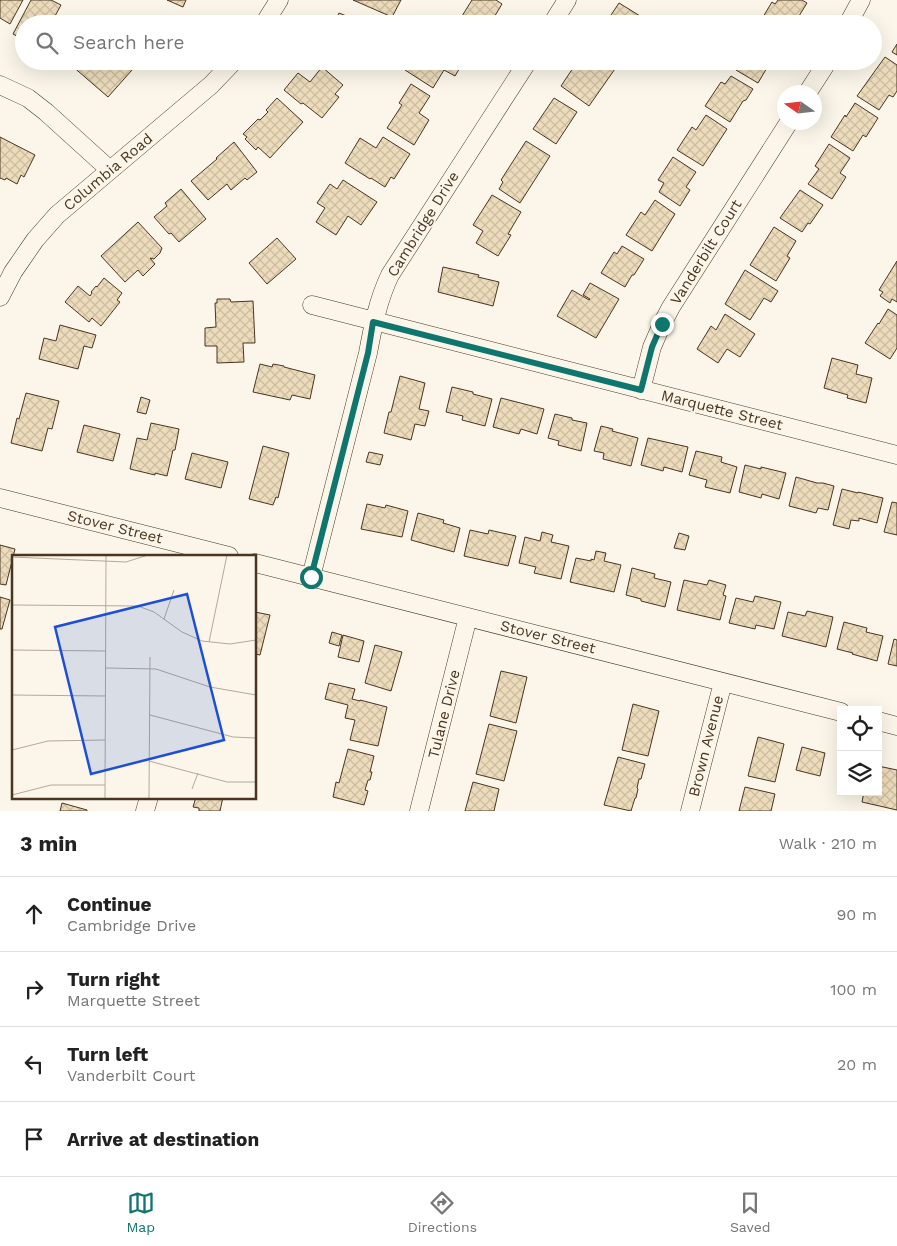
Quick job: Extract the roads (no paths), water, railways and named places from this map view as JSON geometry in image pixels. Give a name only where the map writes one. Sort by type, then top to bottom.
[{"type":"street","points":[[270,15],[279,0]]},
{"type":"street","points":[[558,15],[567,0]]},
{"type":"street","points":[[853,15],[861,0]]},
{"type":"street","name":"Columbia Road","points":[[0,297],[13,272],[35,240],[57,215],[211,85],[225,70]]},
{"type":"street","name":"Cambridge Drive","points":[[311,577],[368,353],[373,322],[385,286],[390,275],[522,70]]},
{"type":"street","points":[[813,85],[822,70]]},
{"type":"street","points":[[0,85],[28,98],[110,170]]},
{"type":"street","name":"Vanderbilt Court","points":[[641,390],[652,347],[671,307],[784,130]]},
{"type":"street","name":"Marquette Street","points":[[312,305],[897,455]]},
{"type":"street","name":"Stover Street","points":[[0,498],[211,554]]},
{"type":"street","name":"Stover Street","points":[[256,562],[837,711]]},
{"type":"street","name":"Tulane Drive","points":[[419,811],[468,617]]},
{"type":"street","name":"Brown Avenue","points":[[690,811],[723,682]]},
{"type":"street","points":[[882,722],[897,726]]},
{"type":"street","points":[[145,811],[148,798]]}]
